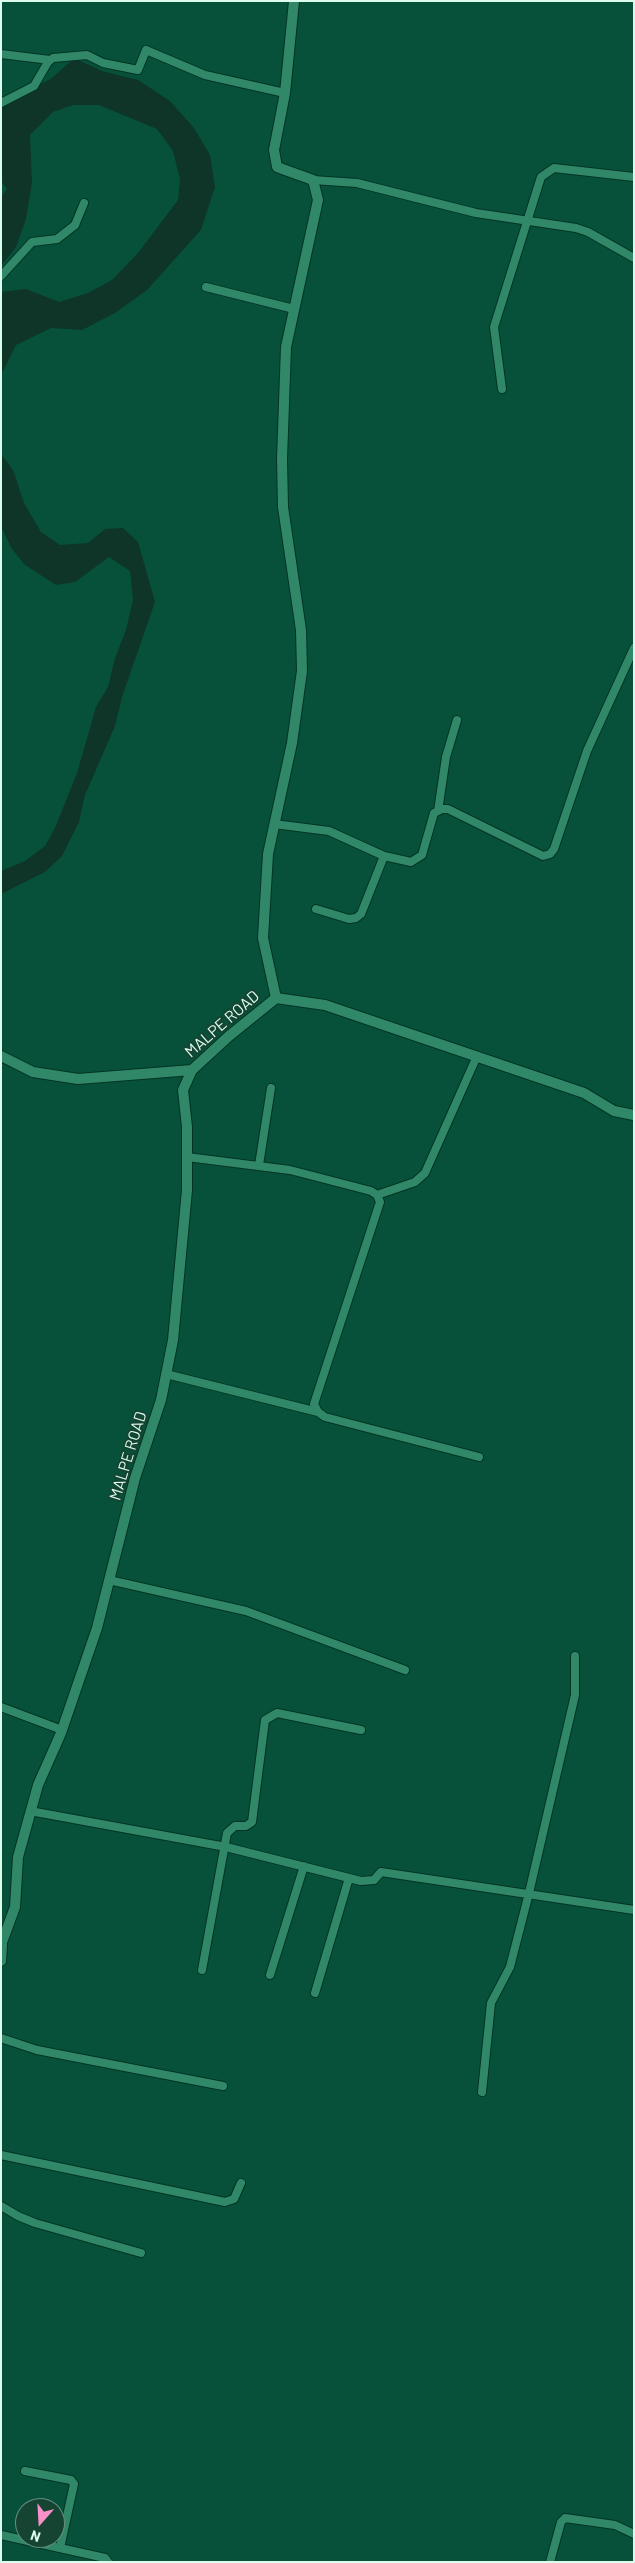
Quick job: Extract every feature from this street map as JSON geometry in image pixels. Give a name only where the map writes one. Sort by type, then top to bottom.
[{"type":"street","points":[[294,1],[285,93],[274,150],[277,167],[313,180],[358,183],[476,214],[588,232],[634,258]]},
{"type":"street","points":[[1,54],[50,60],[87,54],[103,63],[138,70],[144,51],[148,50],[205,75],[285,93]]},
{"type":"street","points":[[1,103],[34,86],[50,60]]},
{"type":"street","points":[[502,389],[494,327],[525,221],[541,177],[554,168],[634,177]]},
{"type":"street","points":[[313,180],[318,200],[286,347],[282,460],[283,507],[301,630],[302,670],[292,743],[268,854],[263,938],[276,998],[325,1005],[584,1093],[614,1111],[634,1115]]},
{"type":"street","points":[[1,276],[32,242],[57,240],[75,226],[84,203]]},
{"type":"street","points":[[206,287],[294,309]]},
{"type":"street","points":[[274,824],[329,831],[384,856],[404,862],[411,862],[422,854],[434,813],[448,809],[543,856],[550,854],[554,849],[587,751],[634,648]]},
{"type":"street","points":[[438,811],[446,757],[457,720]]},
{"type":"street","points":[[316,909],[348,919],[356,918],[361,914],[384,856]]},
{"type":"street","name":"MALPE ROAD","points":[[1,1961],[2,1945],[15,1907],[18,1857],[30,1811],[38,1785],[62,1730],[97,1628],[135,1478],[161,1400],[173,1340],[187,1190],[183,1090],[192,1070],[229,1036],[276,998]]},
{"type":"street","points":[[1,1056],[33,1072],[78,1078],[192,1070]]},
{"type":"street","points":[[377,1195],[415,1182],[426,1173],[477,1056]]},
{"type":"street","points":[[259,1165],[272,1088]]},
{"type":"street","points":[[187,1157],[259,1165],[371,1190],[377,1195],[380,1202],[314,1404],[318,1412]]},
{"type":"street","points":[[166,1374],[318,1412],[325,1417],[479,1457]]},
{"type":"street","points":[[109,1580],[246,1611],[405,1670]]},
{"type":"street","points":[[482,2092],[491,2003],[508,1972],[529,1893],[575,1695],[575,1656]]},
{"type":"street","points":[[1,1707],[62,1730]]},
{"type":"street","points":[[202,1970],[226,1847],[227,1832],[230,1829],[252,1822],[265,1720],[277,1713],[361,1730]]},
{"type":"street","points":[[30,1811],[226,1847],[361,1881],[374,1880],[382,1872],[634,1910]]},
{"type":"street","points":[[270,1975],[304,1866]]},
{"type":"street","points":[[315,1993],[349,1878]]},
{"type":"street","points":[[1,2038],[38,2050],[223,2086]]},
{"type":"street","points":[[1,2155],[226,2202],[234,2199],[241,2183]]},
{"type":"street","points":[[1,2206],[18,2216],[35,2222],[141,2253]]},
{"type":"street","points":[[25,2471],[71,2480],[74,2484],[65,2525]]},
{"type":"street","points":[[550,2562],[561,2522],[565,2518],[615,2525],[634,2534]]},
{"type":"street","points":[[1,2535],[15,2538]]},
{"type":"street","points":[[60,2548],[105,2558],[108,2562]]},
{"type":"shaded area","points":[[74,58],[102,71],[138,80],[170,101],[194,128],[210,155],[215,187],[201,230],[147,290],[115,313],[82,330],[51,328],[16,345],[1,375],[1,292],[26,289],[59,302],[88,293],[112,280],[138,253],[178,200],[180,179],[173,151],[157,129],[99,105],[73,105],[53,112],[30,135],[32,183],[26,219],[16,247],[1,266],[1,197],[7,189],[1,181],[1,105],[52,78]]},
{"type":"shaded area","points":[[1,454],[13,470],[24,503],[41,532],[60,545],[88,543],[105,529],[123,528],[138,542],[155,602],[122,697],[115,726],[85,795],[79,822],[62,856],[45,872],[1,894],[1,871],[25,861],[45,846],[55,828],[77,773],[96,707],[108,687],[115,658],[126,630],[133,600],[130,571],[109,557],[75,582],[56,585],[25,565],[12,549],[1,527]]}]
